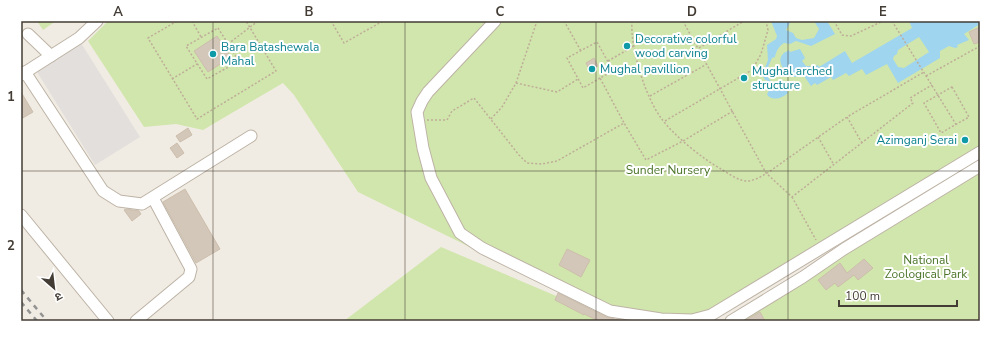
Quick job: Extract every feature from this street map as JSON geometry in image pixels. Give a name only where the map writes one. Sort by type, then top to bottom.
[{"type":"street","points":[[97,21],[79,38],[23,73],[103,191],[119,201],[142,204],[251,136]]},
{"type":"street","points":[[495,21],[428,92],[417,112],[423,148],[431,178],[460,233],[482,248],[610,311],[661,319],[692,320],[711,315],[980,152]]},
{"type":"street","points":[[28,34],[51,56]]},
{"type":"street","points":[[731,321],[980,166]]},
{"type":"street","points":[[136,321],[189,276],[191,269],[152,198]]},
{"type":"street","points":[[21,215],[108,321]]},
{"type":"path","points":[[176,21],[148,38],[197,119],[276,72],[246,21]]},
{"type":"path","points":[[192,21],[201,37]]},
{"type":"path","points":[[228,44],[249,26],[258,21]]},
{"type":"path","points":[[332,21],[344,43],[383,21]]},
{"type":"path","points":[[491,119],[502,107],[516,83],[537,21]]},
{"type":"path","points":[[564,21],[581,51]]},
{"type":"path","points":[[632,21],[631,30],[635,53],[649,97],[664,121],[683,141],[715,166],[744,181],[750,181],[766,173],[847,117],[924,72]]},
{"type":"path","points":[[683,21],[733,110],[766,173],[792,196],[820,249]]},
{"type":"path","points":[[699,48],[744,21]]},
{"type":"path","points":[[664,121],[752,70],[762,54],[768,30],[766,21]]},
{"type":"path","points":[[834,21],[842,34],[851,36],[883,21]]},
{"type":"path","points":[[892,21],[957,125]]},
{"type":"path","points":[[218,28],[228,44],[238,61],[207,79],[186,46],[218,28]]},
{"type":"path","points":[[597,42],[608,61],[613,71],[583,88],[567,58],[597,42]]},
{"type":"path","points":[[608,61],[634,46]]},
{"type":"path","points":[[926,76],[980,46]]},
{"type":"path","points":[[172,79],[197,64]]},
{"type":"path","points":[[649,97],[707,64]]},
{"type":"path","points":[[600,78],[646,160],[683,141],[733,110]]},
{"type":"path","points":[[516,83],[557,92],[578,79]]},
{"type":"path","points":[[792,196],[862,144],[913,103],[910,98],[932,85]]},
{"type":"path","points":[[952,87],[969,117],[957,125],[941,133],[924,103],[952,87]]},
{"type":"path","points":[[419,120],[447,120],[452,111],[474,98],[527,163],[542,164],[557,161],[624,122]]},
{"type":"path","points":[[847,117],[862,144]]},
{"type":"path","points":[[818,137],[834,165]]},
{"type":"green space","points":[[37,21],[56,21],[43,30]]},
{"type":"green space","name":"Sunder Nursery","points":[[108,21],[980,21],[980,159],[705,321],[643,321],[478,251],[358,192],[294,95],[283,83],[203,130],[176,124],[144,127],[88,41]]},
{"type":"green space","name":"National Zoological Park","points":[[980,173],[980,321],[737,321]]},
{"type":"green space","points":[[441,247],[615,321],[344,321]]},
{"type":"shaded area","points":[[81,43],[140,137],[95,165],[37,72]]},
{"type":"water","points":[[771,21],[791,21],[786,30],[793,33],[796,38],[802,40],[814,38],[819,29],[814,21],[827,21],[835,34],[811,46],[796,41],[790,44],[784,43],[781,46],[775,57],[772,58],[768,67],[769,69],[766,71],[770,81],[776,85],[786,85],[788,93],[776,99],[768,96],[767,94],[771,87],[762,75],[768,60],[767,45],[776,39],[777,36]]},
{"type":"water","points":[[909,21],[980,21],[980,24],[964,34],[969,40],[957,45],[958,47],[955,48],[949,46],[940,51],[940,58],[898,83],[887,64],[866,75],[862,69],[849,76],[846,73],[833,80],[831,77],[817,85],[815,83],[811,86],[804,76],[802,77],[800,75],[795,77],[789,74],[783,68],[780,61],[784,53],[789,50],[790,52],[800,49],[805,58],[802,61],[806,66],[810,66],[812,68],[818,65],[819,67],[845,51],[852,63],[912,28]],"holes":[[[919,37],[929,52],[904,68],[898,67],[893,59],[898,50]]]},
{"type":"building","points":[[980,27],[980,42],[974,44],[969,32]]},
{"type":"building","name":"Bara Batashewala Mahal","points":[[217,36],[231,57],[208,72],[194,51]]},
{"type":"building","points":[[594,58],[598,66],[590,71],[586,63]]},
{"type":"building","points":[[21,92],[33,112],[21,119]]},
{"type":"building","points":[[188,128],[192,135],[180,142],[176,136]]},
{"type":"building","points":[[177,143],[184,153],[177,158],[170,148]]},
{"type":"building","points":[[185,189],[220,249],[196,263],[163,202]]},
{"type":"building","points":[[124,210],[139,211],[141,214],[132,221]]},
{"type":"building","points":[[567,249],[590,260],[581,277],[559,265]]},
{"type":"building","points":[[864,259],[873,268],[858,280],[854,275],[838,287],[835,283],[826,290],[818,280],[840,263],[847,273]]},
{"type":"building","points":[[558,293],[607,317],[622,321],[599,321],[584,315],[555,300]]},
{"type":"building","points":[[760,312],[765,321],[744,321]]},
{"type":"railway","points":[[21,290],[47,321]]},
{"type":"railway","points":[[21,302],[37,321]]},
{"type":"place","name":"Decorative colorful wood carving","points":[[627,46]]},
{"type":"place","name":"Bara Batashewala Mahal","points":[[213,54]]},
{"type":"place","name":"Mughal pavillion","points":[[592,69]]},
{"type":"place","name":"Mughal arched structure","points":[[744,78]]},
{"type":"place","name":"Azimganj Serai","points":[[965,140]]}]
